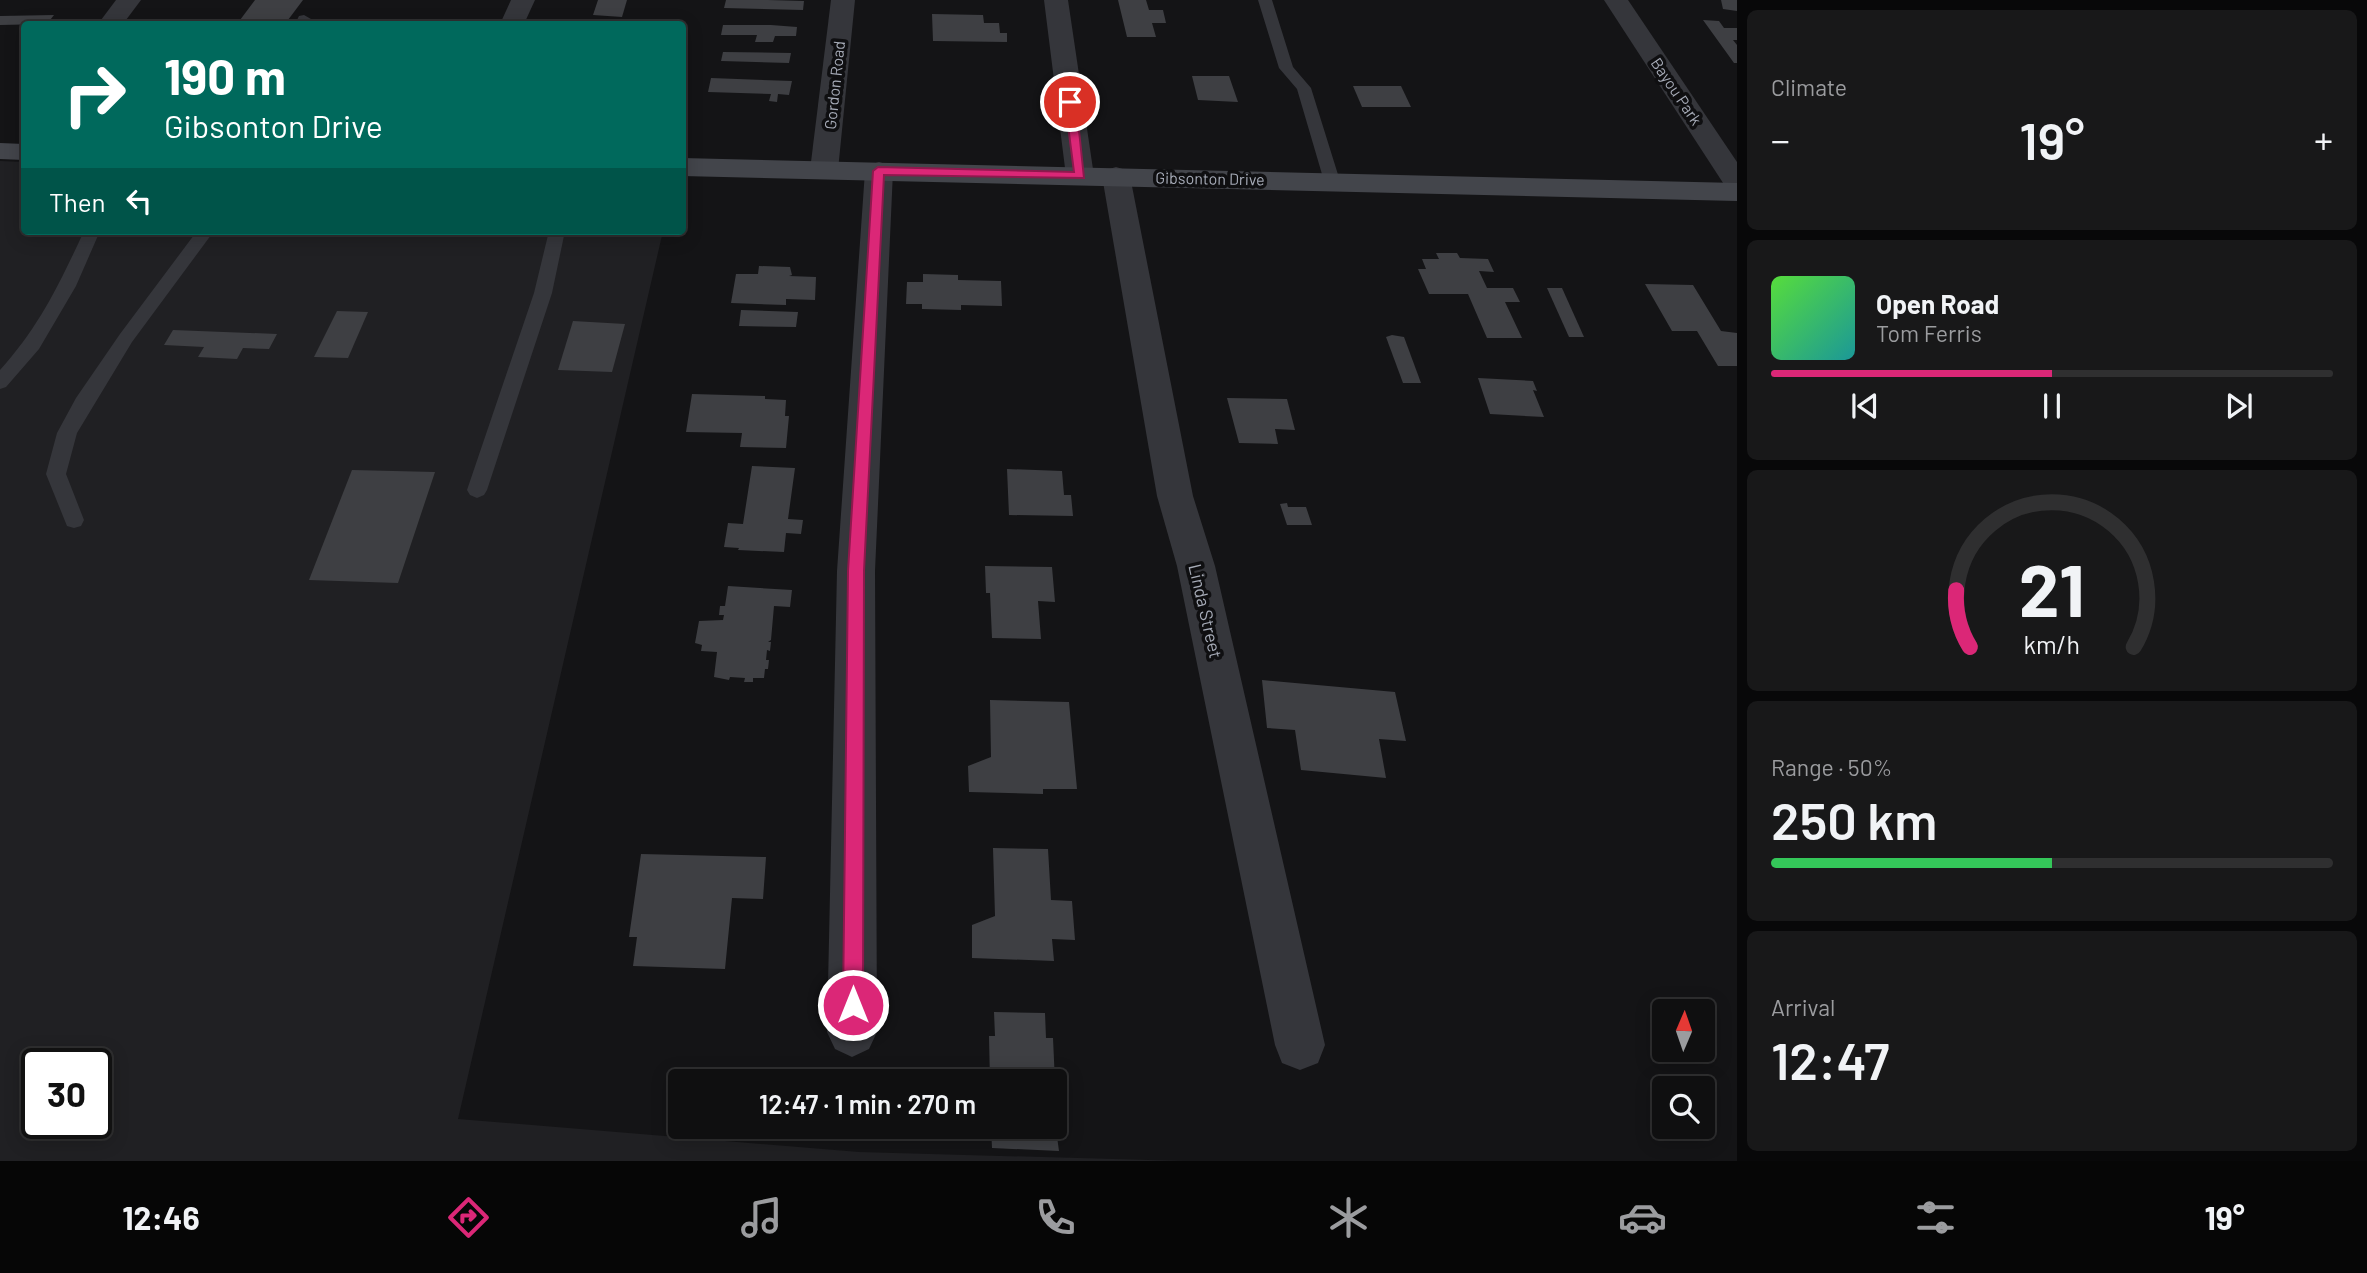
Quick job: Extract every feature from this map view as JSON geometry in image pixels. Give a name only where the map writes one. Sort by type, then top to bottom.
[{"type":"main road","name":"Gibsonton Drive","points":[[686,167],[1737,192]]},
{"type":"street","points":[[112,21],[129,0]]},
{"type":"street","points":[[513,21],[523,0]]},
{"type":"street","name":"Gordon Road","points":[[824,170],[843,0]]},
{"type":"street","name":"Linda Street","points":[[1056,0],[1175,496],[1196,566],[1300,1045]]},
{"type":"street","name":"Bayou Park","points":[[1616,0],[1737,183]]},
{"type":"street","points":[[852,1032],[856,571],[878,171]]},
{"type":"lane","points":[[1265,0],[1286,68],[1304,88],[1332,181]]},
{"type":"lane","points":[[0,382],[33,345],[67,286],[90,235]]},
{"type":"lane","points":[[74,520],[56,474],[67,433],[83,403],[126,338],[203,235]]},
{"type":"lane","points":[[477,490],[543,293],[556,235]]},
{"type":"shaded area","points":[[0,161],[21,162],[21,235],[662,235],[458,1119],[668,1136],[668,1139],[701,1139],[859,1152],[1185,1161],[0,1161]]},
{"type":"building","points":[[255,0],[303,0],[287,21],[239,21]]},
{"type":"building","points":[[598,0],[627,0],[622,17],[593,15]]},
{"type":"building","points":[[726,0],[804,1],[803,10],[724,8]]},
{"type":"building","points":[[1118,0],[1146,0],[1149,10],[1163,10],[1166,23],[1152,23],[1156,37],[1127,37]]},
{"type":"building","points":[[1721,0],[1737,0],[1737,11],[1723,9]]},
{"type":"building","points":[[932,14],[983,15],[984,23],[999,23],[1000,33],[1007,33],[1007,42],[933,41]]},
{"type":"building","points":[[54,15],[49,21],[21,21],[21,25],[0,25],[0,16]]},
{"type":"building","points":[[1703,20],[1719,21],[1724,28],[1737,28],[1737,40],[1733,40],[1737,45],[1737,63],[1734,63]]},
{"type":"building","points":[[723,25],[797,27],[796,36],[775,36],[773,42],[755,42],[757,35],[721,35]]},
{"type":"building","points":[[723,52],[791,53],[789,63],[721,61]]},
{"type":"building","points":[[1192,76],[1229,76],[1238,102],[1198,100]]},
{"type":"building","points":[[711,78],[792,81],[789,95],[778,94],[777,102],[769,101],[771,94],[708,92]]},
{"type":"building","points":[[1353,86],[1401,86],[1411,107],[1362,107]]},
{"type":"building","points":[[1436,253],[1457,253],[1460,258],[1488,259],[1494,272],[1479,271],[1487,288],[1513,288],[1520,302],[1505,302],[1522,338],[1487,338],[1468,294],[1429,294],[1418,269],[1426,269],[1422,259],[1439,259]]},
{"type":"building","points":[[759,266],[790,267],[792,275],[789,276],[816,277],[815,300],[786,299],[786,305],[731,303],[736,274],[758,274]]},
{"type":"building","points":[[923,274],[958,275],[958,280],[1001,281],[1002,306],[961,305],[961,310],[922,309],[922,304],[906,304],[907,282],[923,282]]},
{"type":"building","points":[[1645,284],[1693,285],[1721,331],[1737,333],[1737,366],[1718,366],[1697,331],[1672,331]]},
{"type":"building","points":[[1547,288],[1562,288],[1584,337],[1569,337]]},
{"type":"building","points":[[741,310],[798,312],[796,327],[739,326]]},
{"type":"building","points":[[337,311],[368,312],[348,358],[314,357]]},
{"type":"building","points":[[573,321],[625,324],[612,372],[558,370]]},
{"type":"building","points":[[173,330],[277,334],[269,349],[243,348],[237,359],[198,357],[204,347],[164,345]]},
{"type":"building","points":[[1386,337],[1404,337],[1421,383],[1403,383]]},
{"type":"building","points":[[1478,378],[1533,381],[1537,391],[1533,390],[1544,417],[1490,414]]},
{"type":"building","points":[[692,394],[765,396],[765,399],[786,400],[785,416],[789,416],[786,448],[740,447],[742,433],[686,432]]},
{"type":"building","points":[[1227,398],[1287,399],[1295,430],[1275,429],[1278,444],[1239,443]]},
{"type":"building","points":[[752,466],[795,468],[788,519],[803,520],[801,534],[786,533],[784,552],[724,547],[728,523],[743,524]]},
{"type":"building","points":[[1007,469],[1062,471],[1064,495],[1071,495],[1073,516],[1009,515]]},
{"type":"building","points":[[352,470],[435,472],[398,583],[309,580]]},
{"type":"building","points":[[1287,503],[1288,507],[1306,507],[1312,525],[1287,525],[1280,504]]},
{"type":"building","points":[[985,566],[1052,567],[1055,602],[1038,601],[1041,639],[992,638],[990,593],[986,593]]},
{"type":"building","points":[[728,586],[792,590],[790,607],[774,606],[771,640],[768,642],[771,642],[770,651],[767,650],[766,660],[769,660],[768,669],[765,669],[764,678],[753,678],[753,682],[744,682],[745,678],[730,677],[729,680],[714,677],[717,652],[701,651],[702,645],[695,643],[699,621],[723,620],[724,615],[719,615],[720,606],[725,606]]},
{"type":"building","points":[[1262,680],[1395,692],[1406,741],[1379,739],[1386,778],[1301,770],[1295,730],[1267,728]]},
{"type":"building","points":[[990,700],[1069,702],[1077,789],[1043,789],[1043,794],[969,792],[968,766],[991,757]]},
{"type":"building","points":[[993,848],[1048,849],[1051,900],[1072,901],[1075,940],[1052,939],[1054,961],[972,958],[972,925],[995,916]]},
{"type":"building","points":[[641,854],[766,857],[763,899],[732,898],[725,969],[633,966],[637,937],[629,937]]},
{"type":"building","points":[[994,1012],[1045,1013],[1046,1038],[1053,1038],[1054,1069],[990,1069],[989,1036],[995,1036]]},
{"type":"building","points":[[992,1139],[1057,1139],[1059,1151],[992,1148]]},
{"type":"route","points":[[853,1005],[856,571],[878,171],[1080,176],[1070,102]]}]
